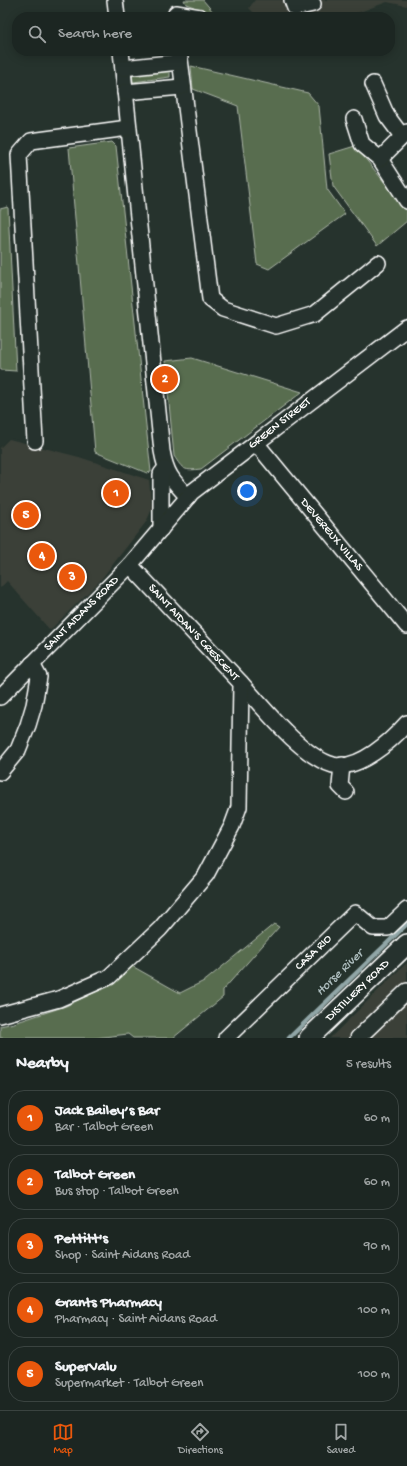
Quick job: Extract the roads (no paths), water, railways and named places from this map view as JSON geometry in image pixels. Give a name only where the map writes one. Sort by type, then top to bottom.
[{"type":"main road","name":"DISTILLERY ROAD","points":[[309,1038],[406,946]]},
{"type":"street","points":[[115,0],[116,12]]},
{"type":"street","points":[[292,0],[295,8],[313,4]]},
{"type":"street","points":[[122,56],[128,128],[162,452],[165,469],[171,479],[188,496]]},
{"type":"street","points":[[123,68],[179,56],[210,298],[223,309],[276,326],[315,314],[378,262]]},
{"type":"street","points":[[373,84],[387,116],[405,134],[380,159]]},
{"type":"street","points":[[125,92],[182,87]]},
{"type":"street","points":[[354,119],[362,144],[380,159],[407,201]]},
{"type":"street","points":[[35,441],[19,155],[31,141],[128,128]]},
{"type":"street","name":"GREEN STREET","points":[[161,529],[188,496],[407,328]]},
{"type":"street","name":"DEVEREUX VILLAS","points":[[256,443],[407,626]]},
{"type":"street","points":[[161,529],[161,474],[165,469]]},
{"type":"street","name":"SAINT AIDANS ROAD","points":[[2,693],[130,565],[161,529]]},
{"type":"street","name":"SAINT AIDAN'S CRESCENT","points":[[0,1015],[58,1000],[109,977],[160,929],[206,875],[223,844],[239,807],[241,683],[130,565]]},
{"type":"street","points":[[0,772],[18,750],[28,726],[34,705],[39,677],[32,664]]},
{"type":"street","points":[[241,683],[298,744],[314,757],[333,765],[355,763],[364,759],[382,747],[407,723]]},
{"type":"street","points":[[342,765],[340,786],[346,792]]},
{"type":"street","name":"CASA RIO","points":[[226,1038],[355,914],[373,928],[388,928],[407,910]]},
{"type":"street","points":[[358,1038],[407,991]]},
{"type":"waterway","name":"Horse River","points":[[289,1038],[407,924]]},
{"type":"place","name":"Talbot Green","points":[[165,379]]},
{"type":"place","name":"Jack Bailey’s Bar","points":[[116,493]]},
{"type":"place","name":"SuperValu","points":[[26,515]]},
{"type":"place","name":"Grants Pharmacy","points":[[42,556]]},
{"type":"place","name":"Pettitt's","points":[[72,577]]}]
